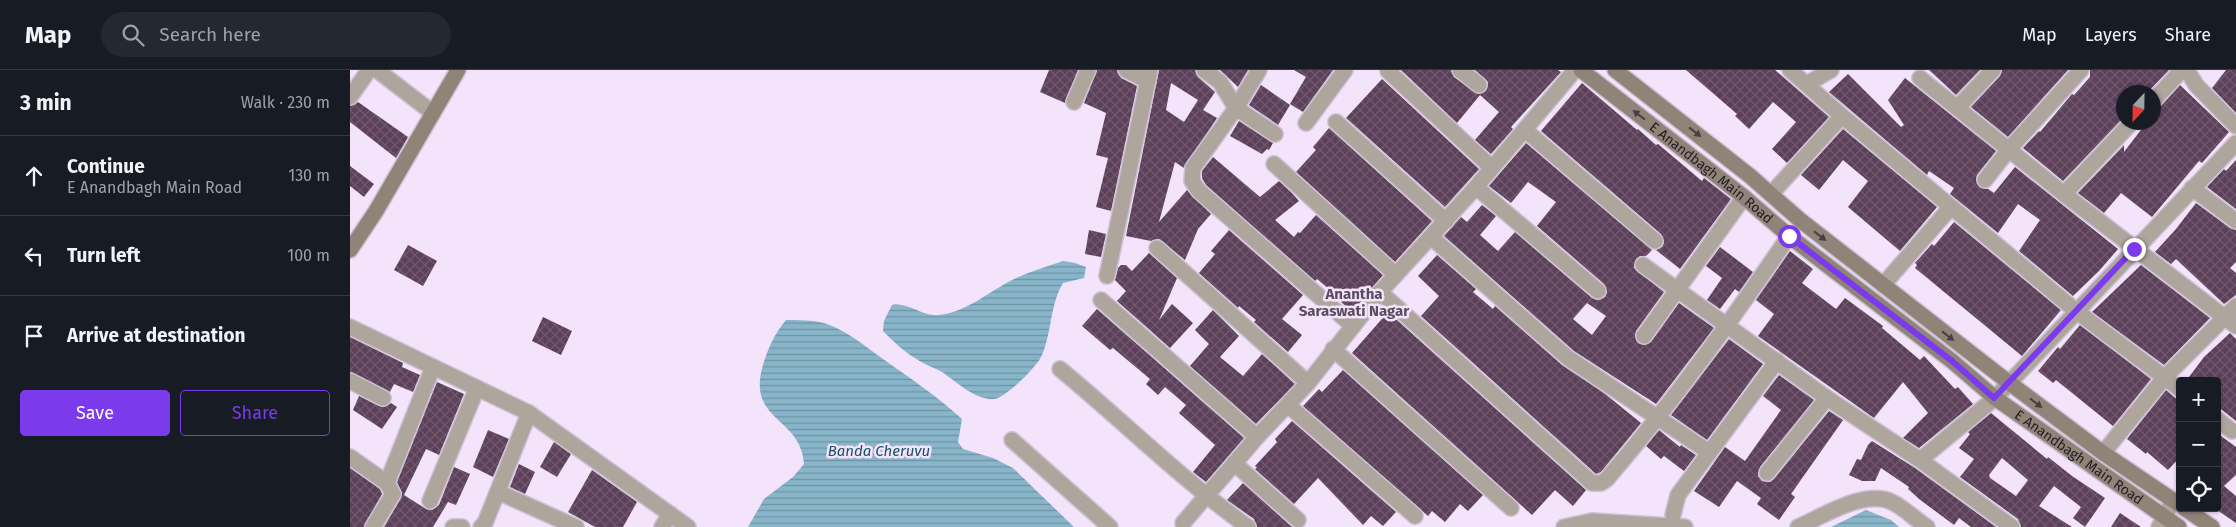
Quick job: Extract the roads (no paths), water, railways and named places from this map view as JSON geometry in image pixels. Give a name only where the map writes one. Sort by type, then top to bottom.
[{"type":"street","points":[[350,98],[369,70]]},
{"type":"street","points":[[377,70],[433,113]]},
{"type":"street","points":[[350,250],[376,211],[458,70]]},
{"type":"street","points":[[1074,102],[1088,70]]},
{"type":"street","points":[[1107,276],[1149,75],[1126,70]]},
{"type":"street","points":[[1204,70],[1220,82],[1236,108],[1275,134]]},
{"type":"street","points":[[1259,70],[1236,108],[1193,168],[1192,181],[1199,191],[1353,326]]},
{"type":"street","points":[[1306,123],[1345,70]]},
{"type":"street","points":[[1460,70],[1479,85]]},
{"type":"street","points":[[1183,523],[1257,437],[1308,383],[1395,274],[1476,187],[1575,70]]},
{"type":"street","name":"E Anandbagh Main Road","points":[[1581,70],[1744,197],[1789,236],[1952,361],[1994,398],[2162,522],[2179,527]]},
{"type":"street","name":"E Anandbagh Main Road","points":[[1615,70],[1771,194],[1800,220],[2008,382],[2103,453],[2176,503]]},
{"type":"street","points":[[1790,70],[1842,116],[2076,311],[2176,386]]},
{"type":"street","points":[[1807,84],[1831,70]]},
{"type":"street","points":[[1958,107],[1993,70]]},
{"type":"street","points":[[1985,180],[2010,148],[2081,70]]},
{"type":"street","points":[[2161,92],[2182,70]]},
{"type":"street","points":[[2187,70],[2196,85],[2236,126]]},
{"type":"street","points":[[1388,72],[1492,168]]},
{"type":"street","points":[[1920,78],[2134,249],[2230,321]]},
{"type":"street","points":[[1771,194],[1842,116]]},
{"type":"street","points":[[1336,122],[1446,221]]},
{"type":"street","points":[[1525,130],[1655,242]]},
{"type":"street","points":[[2064,194],[2124,130]]},
{"type":"street","points":[[1920,460],[1994,398],[2236,143]]},
{"type":"street","points":[[1274,164],[1395,274]]},
{"type":"street","points":[[1476,187],[1598,291]]},
{"type":"street","points":[[2192,188],[2236,222]]},
{"type":"street","points":[[1644,336],[1744,197]]},
{"type":"street","points":[[1883,285],[1951,207]]},
{"type":"street","points":[[1380,292],[1592,483],[1601,483],[1607,479],[1660,418],[1728,325],[1789,236]]},
{"type":"street","points":[[1431,237],[1568,358],[1709,452]]},
{"type":"street","points":[[1158,248],[1308,383]]},
{"type":"street","points":[[1643,265],[1827,398],[1920,460],[2012,527]]},
{"type":"street","points":[[1101,300],[1257,437]]},
{"type":"street","points":[[2103,453],[2165,377],[2230,321],[2236,306]]},
{"type":"street","points":[[350,327],[529,413],[688,527]]},
{"type":"street","points":[[1334,349],[1511,508]]},
{"type":"street","points":[[1673,515],[1678,495],[1777,361]]},
{"type":"street","points":[[387,483],[433,367]]},
{"type":"street","points":[[1060,369],[1117,416],[1206,497],[1248,527]]},
{"type":"street","points":[[350,381],[383,398]]},
{"type":"street","points":[[430,501],[477,388]]},
{"type":"street","points":[[1768,473],[1827,398]]},
{"type":"street","points":[[1288,406],[1415,516]]},
{"type":"street","points":[[481,527],[498,492],[529,413]]},
{"type":"street","points":[[2221,422],[2232,431]]},
{"type":"street","points":[[1012,440],[1110,527]]},
{"type":"street","points":[[350,457],[387,483],[393,494],[373,527]]},
{"type":"street","points":[[1234,463],[1298,520]]},
{"type":"street","points":[[498,492],[550,521],[576,527]]},
{"type":"street","points":[[1798,527],[1860,500],[1874,497],[1891,502],[1926,527]]},
{"type":"street","points":[[2162,522],[2176,508]]},
{"type":"street","name":"E Anandbagh Main Road","points":[[2190,512],[2212,527]]},
{"type":"street","points":[[662,527],[670,514]]},
{"type":"street","points":[[1564,527],[1592,521],[1685,527]]},
{"type":"street","points":[[453,527],[462,527]]},
{"type":"water","points":[[1063,261],[1086,267],[1084,278],[1063,283],[1056,300],[1042,355],[1014,387],[995,399],[981,397],[967,390],[942,372],[921,362],[898,346],[883,331],[884,321],[892,305],[904,306],[933,315],[949,313],[968,306],[1018,277]]},
{"type":"water","name":"Banda Cheruvu","points":[[786,320],[819,322],[840,330],[914,381],[962,419],[958,442],[963,449],[993,458],[1013,468],[1074,527],[748,527],[764,499],[793,477],[804,464],[801,448],[794,436],[768,409],[762,398],[760,384],[763,365],[770,347],[778,330]]},
{"type":"water","points":[[1866,510],[1891,520],[1899,527],[1831,527]]},
{"type":"district","name":"Anantha Saraswati Nagar","points":[[1354,302]]}]
